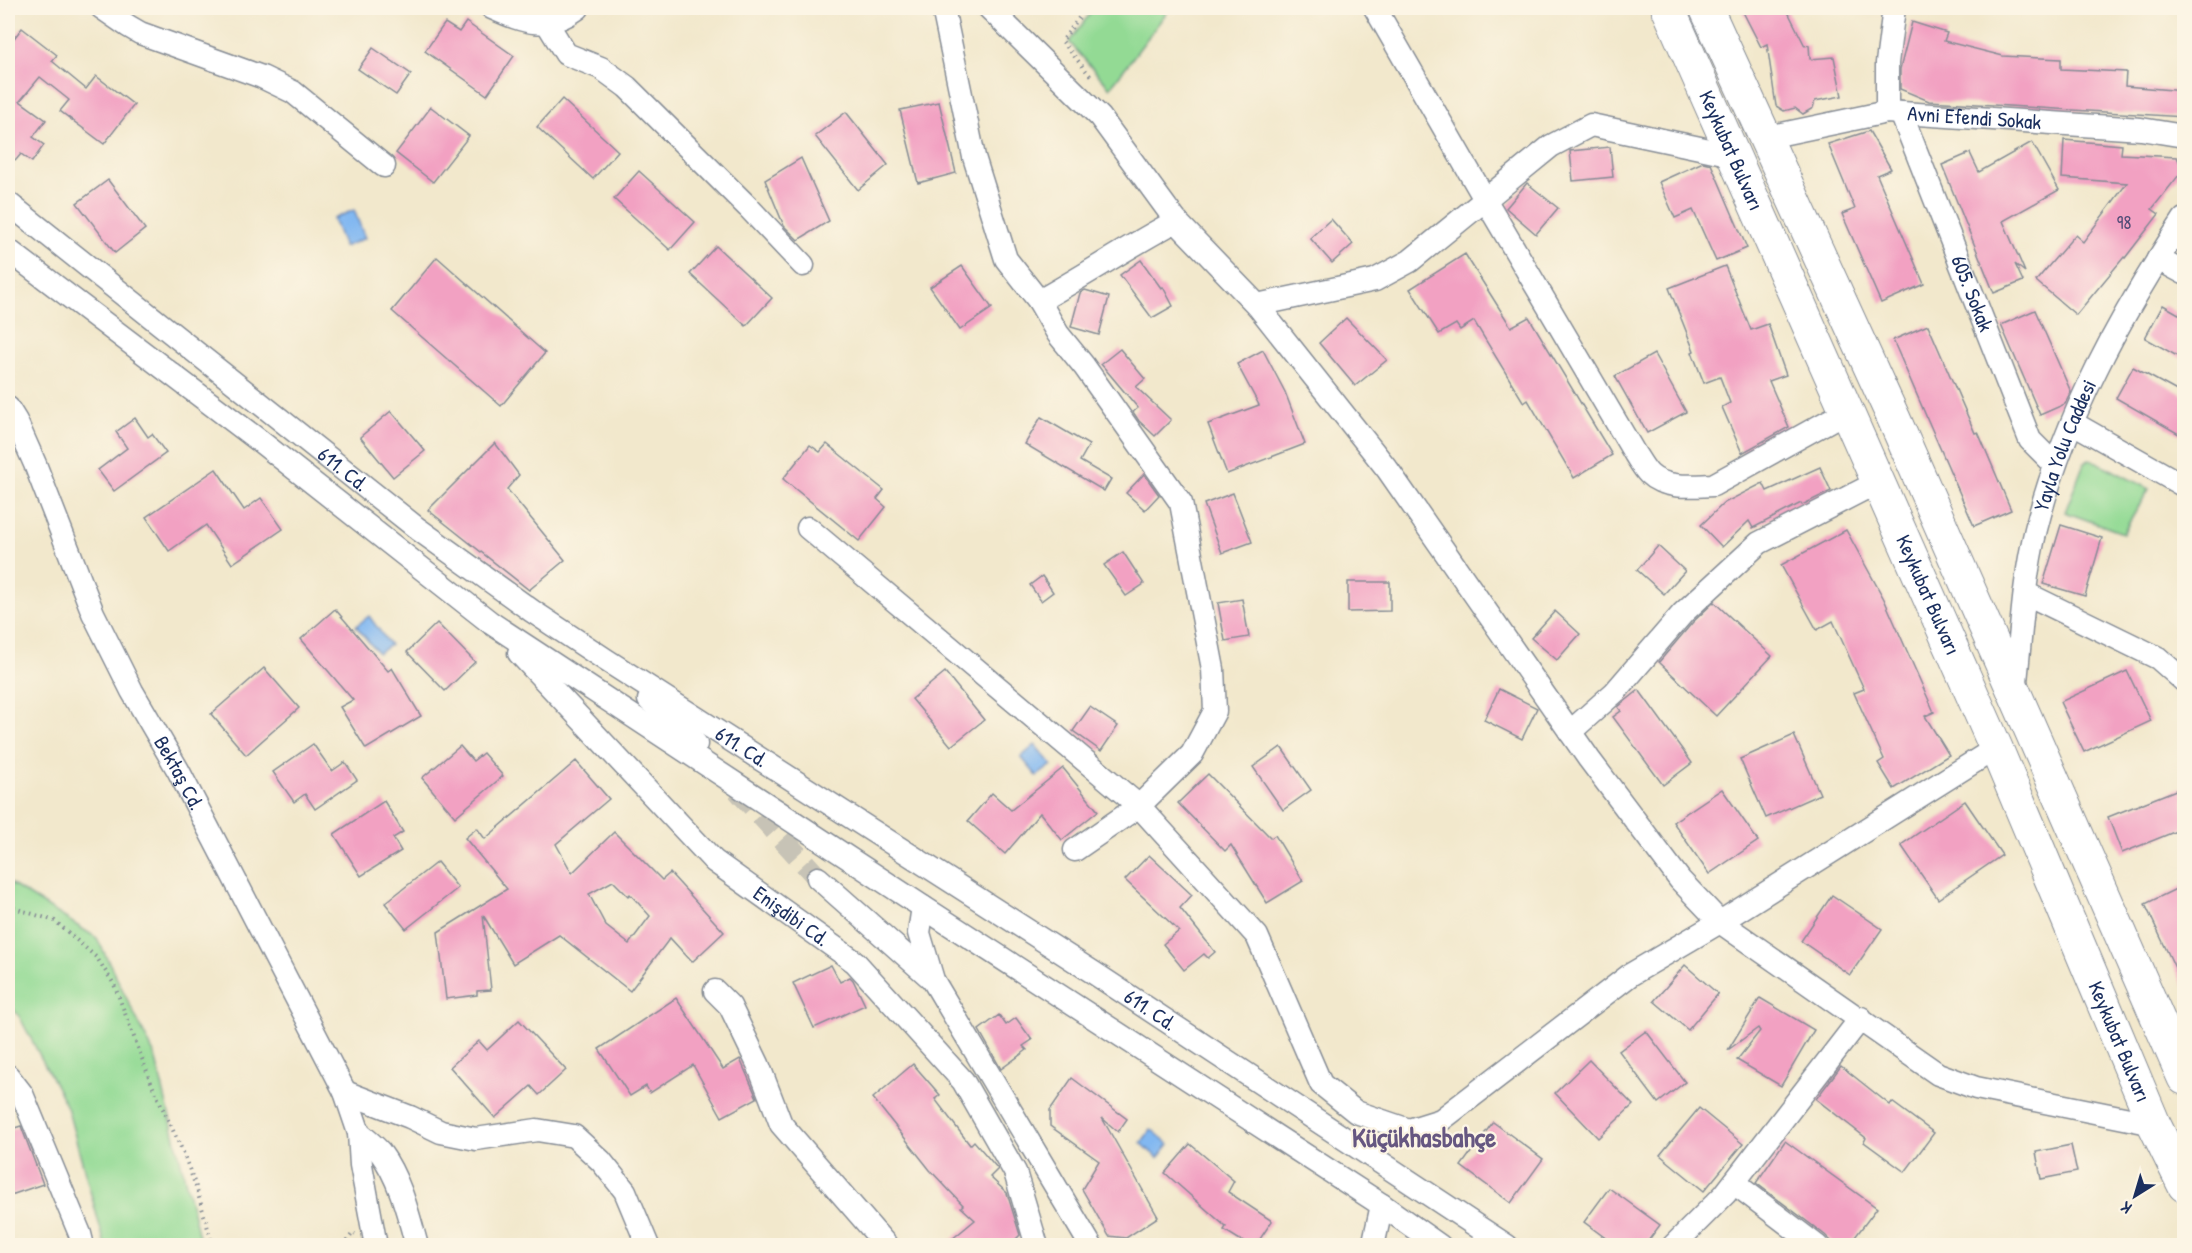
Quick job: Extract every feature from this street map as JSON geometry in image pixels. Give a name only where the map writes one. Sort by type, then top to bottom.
[{"type":"highway","name":"Keykubat Bulvarı","points":[[1668,8],[1996,748],[2154,1124],[2184,1185]]},
{"type":"highway","name":"Keykubat Bulvarı","points":[[1706,8],[1767,137],[2184,1077]]},
{"type":"street","points":[[102,8],[140,33],[262,77],[292,92],[384,166]]},
{"type":"street","points":[[492,8],[527,22],[540,15],[565,17],[578,8]]},
{"type":"street","points":[[943,8],[974,157],[1005,259],[1039,301],[1058,334],[1084,366],[1181,503],[1213,669],[1215,711],[1192,754],[1139,806],[1075,850]]},
{"type":"street","points":[[988,8],[1100,117],[1176,221],[1257,305],[1388,470],[1570,732],[1680,880],[1720,922],[1861,1018],[1938,1074],[1976,1088],[2154,1124]]},
{"type":"street","points":[[1375,8],[1486,201],[1649,474],[1661,481],[1676,484],[1713,485],[1847,411]]},
{"type":"street","points":[[1894,8],[1887,63],[1894,112]]},
{"type":"street","points":[[540,15],[566,54],[601,68],[627,87],[748,207],[802,265]]},
{"type":"street","name":"Avni Efendi Sokak","points":[[1767,137],[1894,112],[2141,129],[2184,136]]},
{"type":"street","name":"605. Sokak","points":[[1894,112],[2030,440],[2054,464]]},
{"type":"street","points":[[1257,305],[1375,280],[1410,261],[1551,146],[1591,125],[1733,155]]},
{"type":"street","name":"611. Cd.","points":[[8,202],[418,529],[532,611],[1094,973],[1507,1245]]},
{"type":"street","name":"Yayla Yolu Caddesi","points":[[2015,696],[2025,593],[2036,531],[2054,464],[2114,333],[2184,219]]},
{"type":"street","points":[[1039,301],[1176,221]]},
{"type":"street","name":"611. Cd.","points":[[8,249],[252,435],[491,623],[1440,1245]]},
{"type":"street","points":[[2158,259],[2184,273]]},
{"type":"street","name":"Bektaş Cd.","points":[[8,408],[35,464],[93,613],[132,692],[178,770],[345,1092],[359,1133]]},
{"type":"street","points":[[2073,423],[2184,486]]},
{"type":"street","points":[[1570,732],[1615,692],[1683,613],[1759,543],[1878,482]]},
{"type":"street","points":[[808,528],[1139,806],[1257,936],[1321,1084],[1356,1112],[1380,1144],[1396,1172]]},
{"type":"street","points":[[2025,593],[2158,657],[2184,681]]},
{"type":"street","name":"Enişdibi Cd.","points":[[491,623],[714,861],[855,962],[963,1081],[1015,1172],[1037,1245]]},
{"type":"street","points":[[606,660],[696,744]]},
{"type":"street","points":[[1356,1112],[1409,1130],[1441,1120],[1630,975],[1720,922],[1996,748]]},
{"type":"street","points":[[818,878],[933,980]]},
{"type":"street","points":[[923,907],[919,933],[933,980],[1091,1245]]},
{"type":"street","points":[[715,991],[730,1006],[759,1064],[781,1124],[887,1245]]},
{"type":"street","points":[[1673,1245],[1734,1184],[1861,1018]]},
{"type":"street","points":[[8,1076],[22,1094],[83,1245]]},
{"type":"street","points":[[345,1092],[410,1117],[441,1132],[464,1137],[476,1139],[537,1130],[574,1136],[601,1161],[626,1191],[648,1245]]},
{"type":"street","points":[[359,1133],[361,1165],[376,1245]]},
{"type":"street","points":[[359,1133],[379,1151],[392,1173],[417,1245]]},
{"type":"street","points":[[1734,1184],[1817,1245]]},
{"type":"street","points":[[1373,1245],[1382,1205]]},
{"type":"path","points":[[1086,8],[1062,41],[1099,87]]},
{"type":"path","points":[[8,906],[55,921],[97,958],[114,984],[144,1067],[196,1187],[213,1245]]},
{"type":"green space","points":[[1094,8],[1170,8],[1110,88],[1069,42]]},
{"type":"green space","points":[[2089,460],[2149,489],[2123,533],[2065,512],[2084,463]]},
{"type":"green space","points":[[8,882],[97,938],[155,1056],[201,1245],[105,1245],[67,1107],[19,1016],[8,1004]]},
{"type":"water","points":[[354,210],[365,238],[344,247],[333,219]]},
{"type":"water","points":[[369,616],[390,645],[378,653],[356,626]]},
{"type":"water","points":[[1035,745],[1052,765],[1037,776],[1021,757]]},
{"type":"water","points":[[1151,1129],[1169,1144],[1158,1158],[1141,1143]]},
{"type":"building","points":[[1741,8],[1786,8],[1805,46],[1809,45],[1810,59],[1834,57],[1842,96],[1815,101],[1813,108],[1803,114],[1795,108],[1784,111],[1776,106],[1767,44],[1761,47]]},
{"type":"building","points":[[466,22],[514,56],[487,95],[425,51],[445,23],[459,32]]},
{"type":"building","points":[[1912,22],[1947,33],[1944,41],[2003,56],[2061,59],[2061,69],[2126,72],[2125,86],[2184,91],[2184,117],[1929,101],[1900,89],[1900,69]]},
{"type":"building","points":[[22,28],[57,55],[52,61],[86,89],[96,76],[134,105],[104,144],[60,111],[69,100],[40,77],[20,101],[46,120],[33,137],[44,145],[32,162],[21,154],[16,160],[8,153],[8,46]]},
{"type":"building","points":[[373,48],[411,74],[396,95],[358,69]]},
{"type":"building","points":[[562,99],[618,151],[593,179],[537,127]]},
{"type":"building","points":[[939,102],[956,173],[918,183],[900,110]]},
{"type":"building","points":[[431,107],[469,136],[433,182],[396,153]]},
{"type":"building","points":[[846,112],[888,165],[858,190],[815,136]]},
{"type":"building","points":[[1869,131],[1891,169],[1877,175],[1924,284],[1881,303],[1842,214],[1855,209],[1828,144]]},
{"type":"building","points":[[2064,140],[2122,145],[2121,154],[2177,157],[2183,170],[2152,209],[2159,214],[2076,315],[2036,281],[2075,235],[2083,242],[2127,183],[2062,178]]},
{"type":"building","points":[[2032,142],[2059,190],[2003,221],[2025,272],[2015,264],[2023,281],[1994,293],[1942,165],[1970,153],[1979,172]]},
{"type":"building","points":[[1610,147],[1613,177],[1573,181],[1570,151]]},
{"type":"building","points":[[801,158],[829,221],[798,240],[784,226],[765,180]]},
{"type":"building","points":[[1703,162],[1711,164],[1747,248],[1716,261],[1693,210],[1675,218],[1659,182]]},
{"type":"building","points":[[639,171],[695,222],[670,250],[614,199]]},
{"type":"building","points":[[108,180],[145,229],[115,253],[77,203]]},
{"type":"building","points":[[1527,183],[1558,208],[1536,234],[1506,208]]},
{"type":"building","points":[[1331,219],[1353,244],[1332,263],[1310,238]]},
{"type":"building","points":[[716,246],[772,298],[746,326],[690,274]]},
{"type":"building","points":[[1465,254],[1511,327],[1529,317],[1612,455],[1574,478],[1528,400],[1524,403],[1474,321],[1460,330],[1456,324],[1439,334],[1410,289]]},
{"type":"building","points":[[437,257],[545,353],[501,406],[392,311]]},
{"type":"building","points":[[1141,260],[1161,288],[1163,287],[1173,306],[1152,318],[1120,275]]},
{"type":"building","points":[[962,266],[992,308],[960,330],[930,287]]},
{"type":"building","points":[[1725,266],[1751,330],[1768,324],[1786,375],[1769,381],[1789,427],[1742,453],[1722,407],[1730,403],[1720,377],[1704,383],[1669,288]]},
{"type":"building","points":[[1085,290],[1109,297],[1099,335],[1071,327],[1080,293]]},
{"type":"building","points":[[2163,305],[2184,317],[2184,360],[2145,338]]},
{"type":"building","points":[[2035,310],[2071,392],[2065,404],[2040,415],[2001,325]]},
{"type":"building","points":[[1346,318],[1387,360],[1355,386],[1319,343]]},
{"type":"building","points":[[1928,325],[1975,433],[1978,432],[2011,510],[1974,526],[1893,340]]},
{"type":"building","points":[[1120,349],[1145,379],[1136,387],[1171,420],[1155,436],[1139,421],[1133,412],[1138,408],[1101,364]]},
{"type":"building","points":[[1263,350],[1285,392],[1305,444],[1227,474],[1208,424],[1259,405],[1237,364]]},
{"type":"building","points":[[1654,354],[1686,412],[1647,433],[1615,376]]},
{"type":"building","points":[[2133,367],[2184,395],[2184,437],[2116,398]]},
{"type":"building","points":[[391,411],[425,451],[393,477],[360,437]]},
{"type":"building","points":[[1041,417],[1089,445],[1080,461],[1111,479],[1104,491],[1025,444]]},
{"type":"building","points":[[135,418],[148,437],[152,434],[166,453],[114,491],[98,470],[127,448],[116,432]]},
{"type":"building","points":[[495,443],[519,475],[507,489],[565,560],[529,590],[428,510]]},
{"type":"building","points":[[827,444],[884,490],[877,499],[886,507],[859,541],[783,479],[810,445],[820,452]]},
{"type":"building","points":[[1820,467],[1831,491],[1802,505],[1801,503],[1753,528],[1749,521],[1722,547],[1701,525],[1724,503],[1763,483],[1767,491]]},
{"type":"building","points":[[216,469],[244,510],[261,498],[283,529],[232,564],[206,525],[169,551],[146,517]]},
{"type":"building","points":[[1144,474],[1159,495],[1145,510],[1126,493]]},
{"type":"building","points":[[1233,493],[1252,542],[1222,553],[1204,504]]},
{"type":"building","points":[[2061,525],[2102,538],[2085,596],[2043,584]]},
{"type":"building","points":[[1846,530],[1884,599],[1934,712],[1925,716],[1949,755],[1894,789],[1878,763],[1884,759],[1854,693],[1864,689],[1833,621],[1817,630],[1781,565]]},
{"type":"building","points":[[1658,546],[1685,571],[1664,594],[1637,570]]},
{"type":"building","points":[[1123,552],[1144,584],[1126,596],[1104,565]]},
{"type":"building","points":[[1042,576],[1053,592],[1041,601],[1030,585]]},
{"type":"building","points":[[1348,582],[1390,582],[1390,611],[1348,612]]},
{"type":"building","points":[[1242,599],[1249,637],[1225,641],[1218,603]]},
{"type":"building","points":[[1714,602],[1772,656],[1716,716],[1659,662],[1693,622]]},
{"type":"building","points":[[335,609],[388,671],[392,668],[421,716],[366,749],[340,707],[353,700],[301,639]]},
{"type":"building","points":[[1555,611],[1580,634],[1557,660],[1531,638]]},
{"type":"building","points":[[437,623],[475,662],[445,691],[407,652]]},
{"type":"building","points":[[264,668],[299,708],[246,755],[211,714]]},
{"type":"building","points":[[2127,671],[2151,721],[2084,752],[2060,702]]},
{"type":"building","points":[[945,672],[984,720],[951,746],[912,699]]},
{"type":"building","points":[[1499,689],[1537,708],[1522,739],[1484,720]]},
{"type":"building","points":[[1639,690],[1692,763],[1663,785],[1613,717],[1621,711],[1618,707]]},
{"type":"building","points":[[1090,707],[1118,726],[1101,751],[1073,731]]},
{"type":"building","points":[[1794,735],[1820,794],[1766,818],[1740,759]]},
{"type":"building","points":[[313,744],[332,771],[345,762],[357,780],[315,809],[305,794],[294,802],[273,772]]},
{"type":"building","points":[[460,746],[473,761],[483,753],[503,776],[455,817],[422,778]]},
{"type":"building","points":[[1281,747],[1311,790],[1283,810],[1253,767]]},
{"type":"building","points":[[576,761],[609,799],[556,844],[572,873],[614,832],[662,880],[670,873],[724,932],[692,962],[670,938],[630,991],[559,935],[513,964],[483,915],[491,990],[477,991],[477,995],[446,999],[438,932],[507,889],[465,838],[477,828],[485,839]],"holes":[[[613,881],[628,896],[630,894],[650,916],[629,944],[606,926],[589,894]]]},
{"type":"building","points":[[1063,768],[1098,811],[1062,840],[1040,813],[1005,854],[968,821],[992,793],[1011,810]]},
{"type":"building","points":[[1208,774],[1271,838],[1275,835],[1303,881],[1267,903],[1231,845],[1225,851],[1178,803]]},
{"type":"building","points":[[2181,788],[2184,797],[2184,828],[2122,853],[2108,817]]},
{"type":"building","points":[[1722,789],[1758,841],[1709,874],[1673,822]]},
{"type":"building","points":[[384,801],[403,832],[393,838],[401,851],[361,876],[334,834]]},
{"type":"building","points":[[1965,801],[2002,855],[1938,899],[1901,845]]},
{"type":"building","points":[[1149,855],[1192,895],[1180,908],[1215,952],[1208,958],[1204,954],[1184,970],[1163,944],[1179,931],[1125,880]]},
{"type":"building","points":[[437,862],[458,888],[406,929],[385,903]]},
{"type":"building","points":[[2184,885],[2184,987],[2145,904]]},
{"type":"building","points":[[1832,895],[1882,929],[1850,975],[1801,941]]},
{"type":"building","points":[[831,965],[840,982],[850,977],[853,980],[865,1005],[814,1028],[793,983]]},
{"type":"building","points":[[1685,965],[1718,994],[1688,1030],[1654,1001]]},
{"type":"building","points":[[676,998],[723,1069],[740,1059],[757,1098],[722,1117],[693,1065],[650,1093],[646,1086],[630,1096],[599,1049]]},
{"type":"building","points":[[1760,998],[1814,1030],[1781,1086],[1737,1060],[1760,1031],[1758,1028],[1728,1050]]},
{"type":"building","points":[[999,1015],[1006,1025],[1016,1018],[1032,1040],[1023,1046],[1027,1050],[1001,1069],[979,1030]]},
{"type":"building","points":[[519,1020],[566,1070],[539,1095],[531,1086],[495,1118],[450,1067],[479,1041],[487,1050]]},
{"type":"building","points":[[1646,1031],[1685,1082],[1658,1103],[1619,1051]]},
{"type":"building","points":[[1589,1060],[1633,1105],[1598,1138],[1555,1093]]},
{"type":"building","points":[[913,1064],[940,1095],[935,1099],[970,1145],[974,1141],[998,1169],[990,1177],[1007,1193],[1020,1235],[1010,1245],[945,1245],[975,1220],[930,1170],[873,1098]]},
{"type":"building","points":[[1841,1066],[1890,1105],[1892,1102],[1934,1133],[1905,1172],[1864,1142],[1866,1138],[1816,1099]]},
{"type":"building","points":[[1072,1078],[1127,1119],[1118,1132],[1102,1118],[1158,1217],[1126,1238],[1109,1236],[1082,1189],[1099,1161],[1050,1126],[1050,1110]]},
{"type":"building","points":[[1699,1108],[1743,1144],[1704,1191],[1660,1155]]},
{"type":"building","points":[[1493,1122],[1543,1159],[1511,1203],[1461,1166]]},
{"type":"building","points":[[21,1126],[43,1184],[11,1195],[8,1185],[8,1130]]},
{"type":"building","points":[[1785,1141],[1877,1208],[1849,1245],[1835,1245],[1756,1183]]},
{"type":"building","points":[[1190,1144],[1234,1181],[1228,1192],[1272,1221],[1256,1245],[1248,1245],[1224,1230],[1226,1227],[1165,1173]]},
{"type":"building","points":[[2071,1145],[2077,1172],[2041,1179],[2036,1152]]},
{"type":"building","points":[[1609,1188],[1660,1225],[1645,1245],[1615,1245],[1584,1222]]},
{"type":"tunnel","points":[[738,790],[818,878]]},
{"type":"district","name":"Küçükhasbahçe","points":[[1424,1138]]}]
